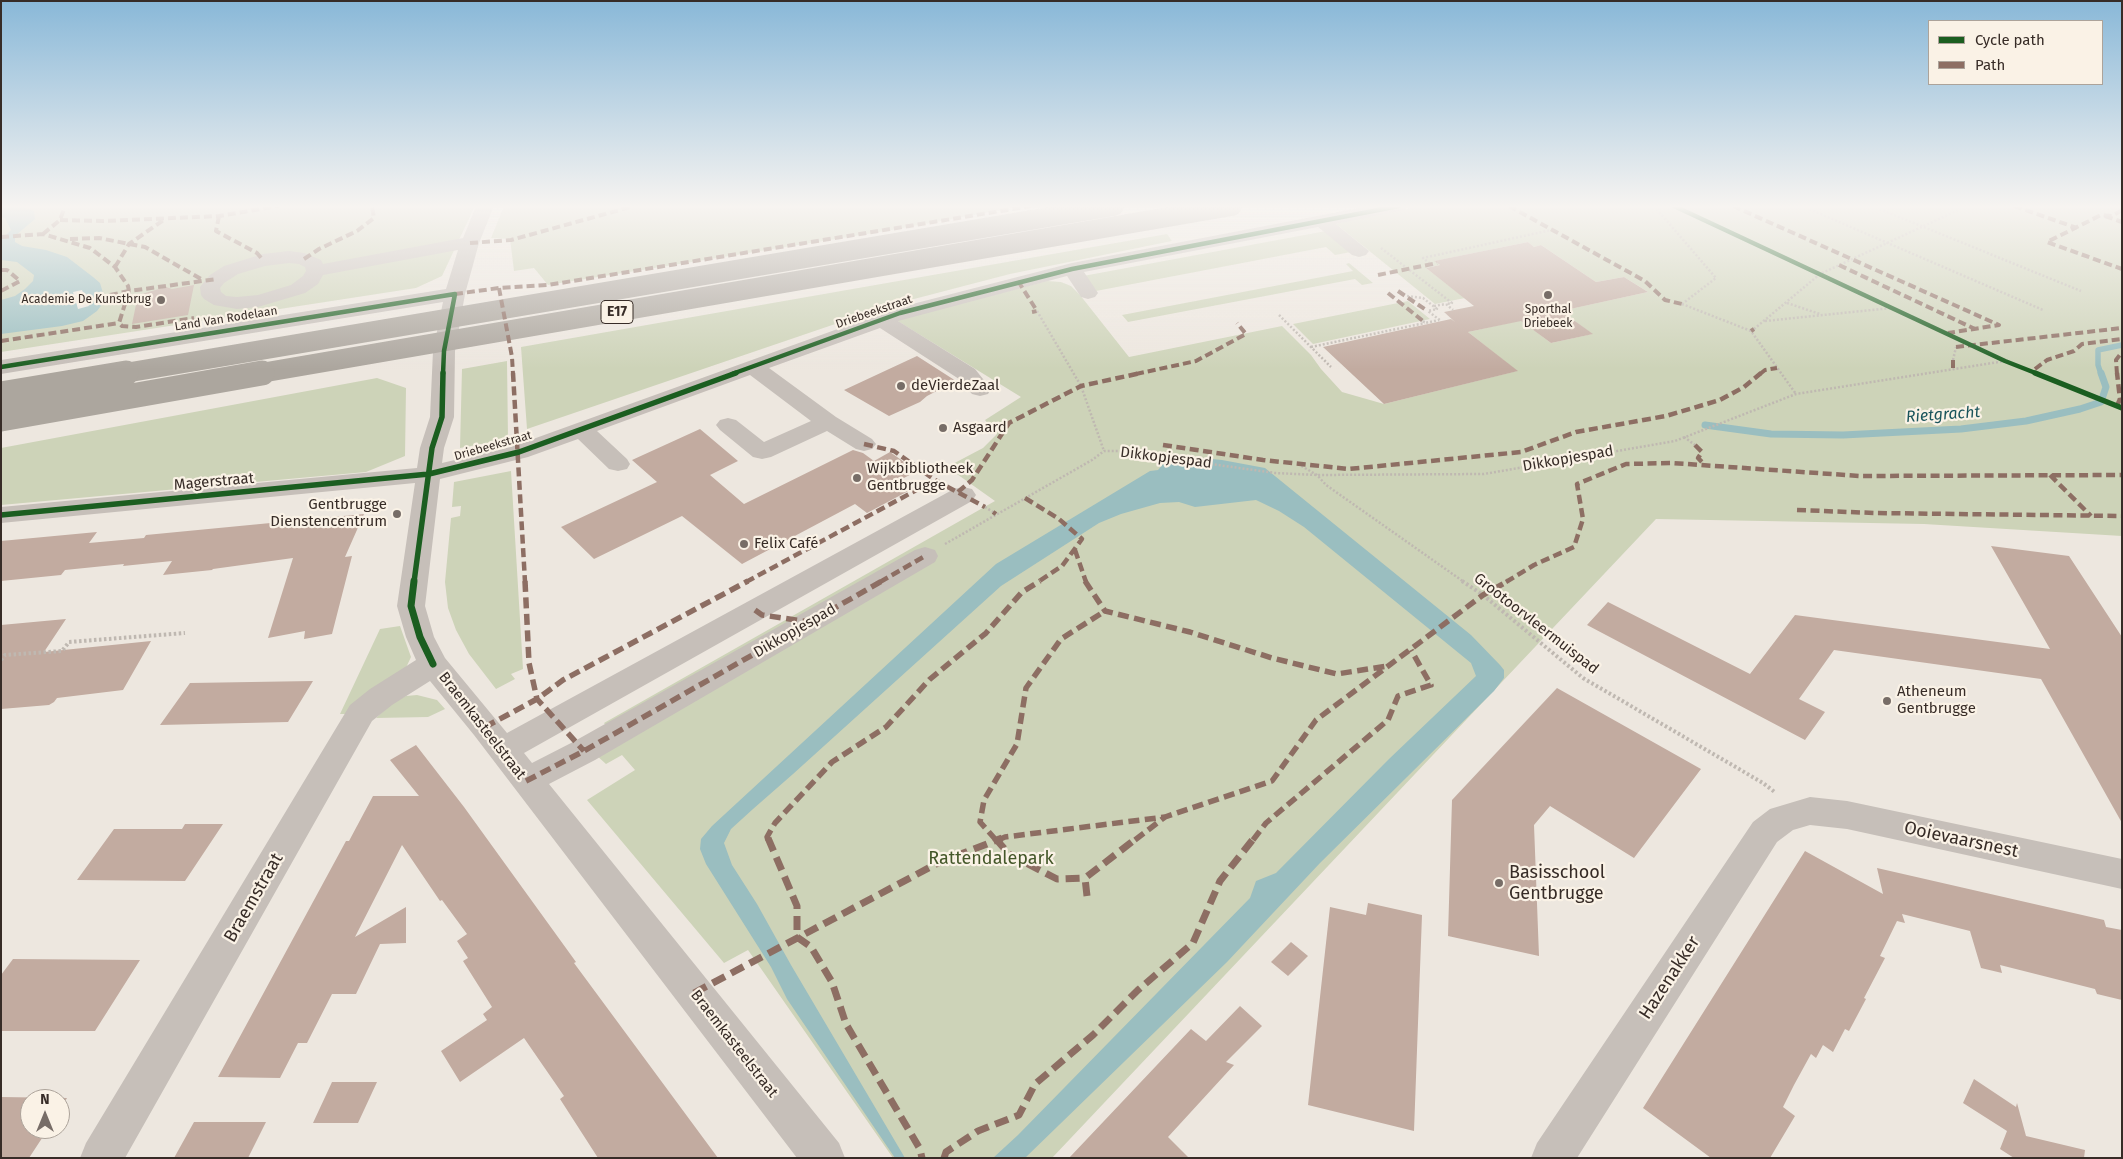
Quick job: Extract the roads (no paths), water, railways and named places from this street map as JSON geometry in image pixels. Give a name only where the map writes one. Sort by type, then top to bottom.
[{"type":"highway","name":"E17","points":[[1,394],[794,260]]},
{"type":"highway","name":"E17","points":[[1,419],[917,260]]},
{"type":"street","points":[[263,260],[231,270],[217,279],[210,288],[212,295],[221,301],[237,303],[258,301],[288,293],[311,280],[316,271],[314,264],[306,260]]},
{"type":"street","points":[[316,271],[371,260]]},
{"type":"street","name":"Braemkasteelstraat","points":[[465,260],[455,294],[444,351],[442,417],[432,448],[411,606],[420,638],[433,664],[503,750],[824,1158]]},
{"type":"street","name":"Driebeekstraat","points":[[429,474],[519,452],[882,320],[1018,281],[1120,260]]},
{"type":"street","points":[[1072,269],[1088,293]]},
{"type":"street","name":"Land Van Rodelaan","points":[[1,367],[455,294]]},
{"type":"street","points":[[188,336],[194,318],[237,303]]},
{"type":"street","points":[[882,320],[967,374],[980,389]]},
{"type":"street","points":[[753,367],[828,422],[864,444]]},
{"type":"street","points":[[728,425],[762,452],[828,422]]},
{"type":"street","points":[[581,429],[618,464]]},
{"type":"street","name":"Magerstraat","points":[[1,514],[429,474]]},
{"type":"street","points":[[503,750],[974,501]]},
{"type":"street","name":"Dikkopjespad","points":[[526,781],[584,751],[925,556]]},
{"type":"street","name":"Braemstraat","points":[[101,1158],[361,712],[433,664]]},
{"type":"street","name":"Ooievaarsnest","points":[[1800,813],[1821,812],[1847,815],[2122,874]]},
{"type":"street","name":"Hazenakker","points":[[1552,1158],[1765,832],[1782,819],[1800,813]]},
{"type":"water","points":[[2,260],[71,260],[100,283],[103,303],[97,311],[83,321],[62,326],[1,334],[1,300],[15,296],[33,281],[34,275],[17,262]]},
{"type":"water","points":[[1180,456],[1222,460],[1265,468],[1471,635],[1504,670],[1504,678],[1494,691],[1320,863],[1227,962],[1025,1158],[993,1158],[1018,1135],[1250,898],[1256,881],[1276,873],[1389,759],[1476,676],[1471,663],[1304,527],[1279,511],[1256,500],[1195,507],[1179,502],[1160,503],[1121,514],[1099,523],[1001,586],[731,829],[724,843],[732,865],[757,904],[905,1158],[895,1158],[787,999],[771,967],[706,864],[700,849],[701,839],[712,826],[996,564],[1150,471],[1158,470],[1164,463],[1173,462]]},
{"type":"waterway","name":"Rietgracht","points":[[2101,374],[2098,365],[2098,350],[2122,345]]},
{"type":"waterway","name":"Rietgracht","points":[[1705,425],[1771,434],[1843,435],[1961,429],[2026,421],[2080,409],[2101,402],[2106,387],[2101,373]]},
{"type":"place","name":"Sporthal Driebeek","points":[[1548,295]]},
{"type":"place","name":"Academie De Kunstbrug","points":[[161,300]]},
{"type":"place","name":"deVierdeZaal","points":[[901,386]]},
{"type":"place","name":"Asgaard","points":[[943,428]]},
{"type":"place","name":"Wijkbibliotheek Gentbrugge","points":[[857,478]]},
{"type":"place","name":"Gentbrugge Dienstencentrum","points":[[397,514]]},
{"type":"place","name":"Felix Café","points":[[744,544]]},
{"type":"place","name":"Atheneum Gentbrugge","points":[[1887,701]]},
{"type":"place","name":"Basisschool Gentbrugge","points":[[1499,883]]},
{"type":"park label","name":"Rattendalepark","points":[[991,859]]}]
